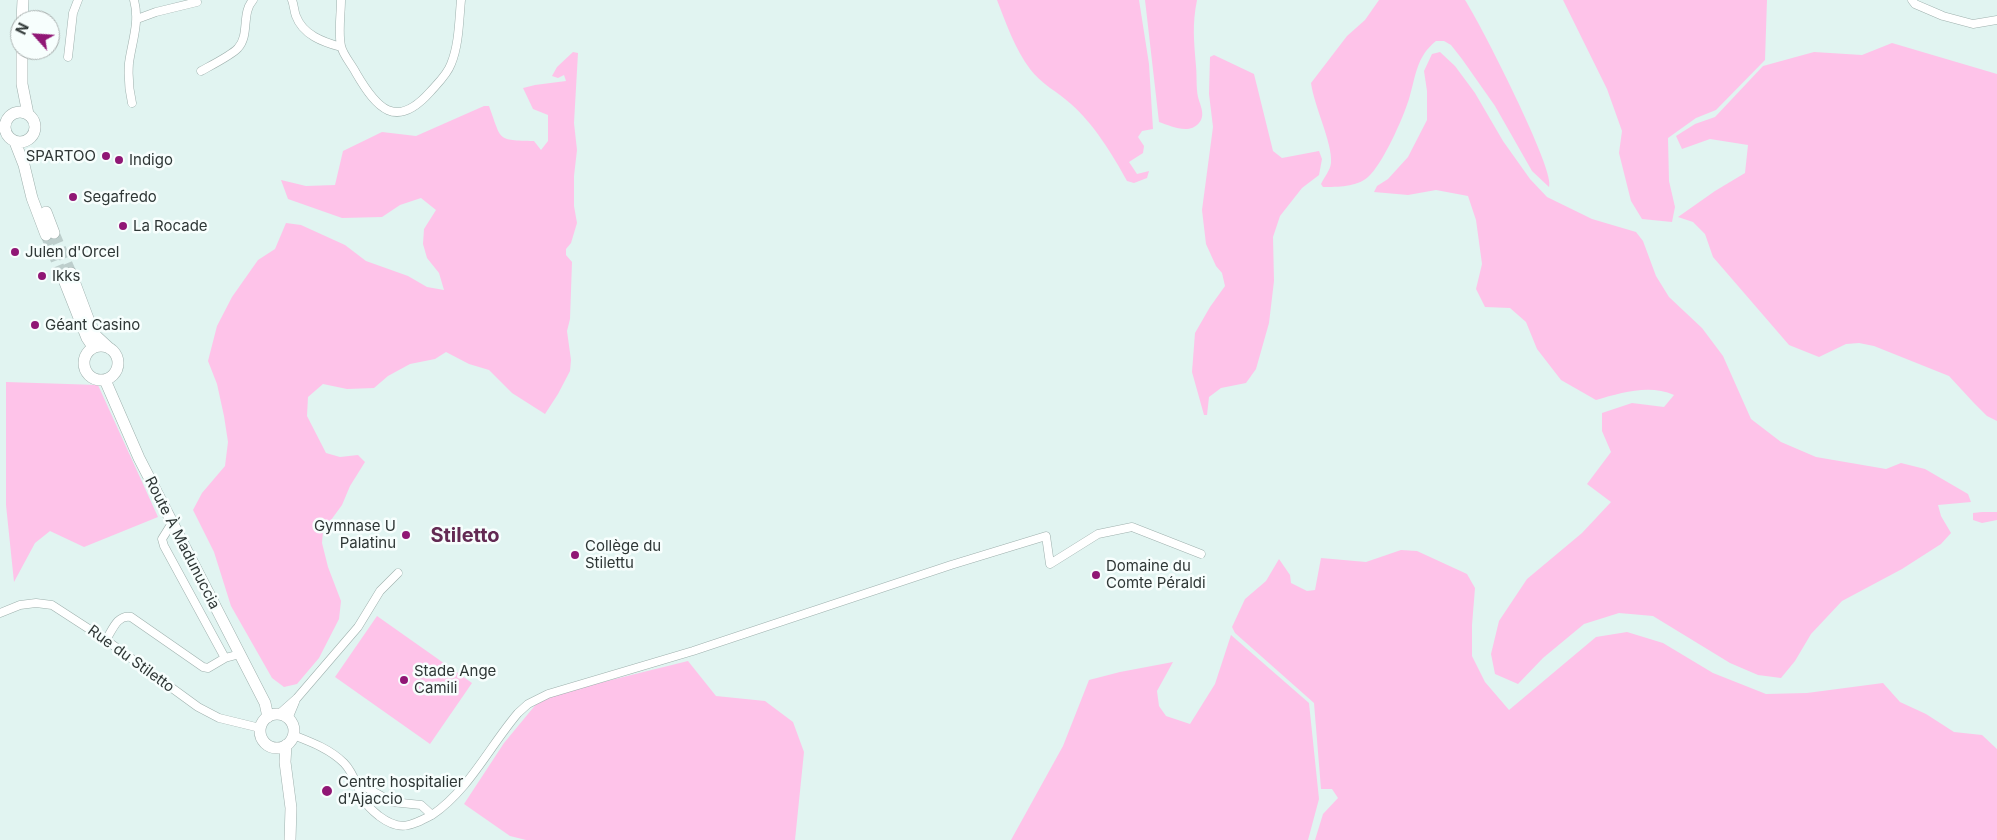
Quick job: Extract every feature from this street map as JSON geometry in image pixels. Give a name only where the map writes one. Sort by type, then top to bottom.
[{"type":"main road","points":[[22,60],[22,84],[28,114]]},
{"type":"main road","points":[[14,114],[22,84]]},
{"type":"main road","points":[[24,165],[28,140],[36,128],[34,120],[23,112],[14,114],[7,120],[3,128],[8,137],[15,142],[24,165],[32,198],[50,234]]},
{"type":"main road","points":[[15,142],[28,140]]},
{"type":"main road","points":[[93,348],[87,338],[66,274],[96,336],[109,348],[118,358],[116,372],[105,380],[96,380],[89,376],[84,369],[87,353],[93,348],[101,346],[109,348]]},
{"type":"main road","name":"Route À Madunuccia","points":[[105,380],[139,458],[172,523],[265,703],[278,716]]},
{"type":"main road","points":[[285,742],[271,746],[262,739],[260,728],[278,716],[293,726],[285,742],[285,762],[291,808],[290,840]]},
{"type":"street","points":[[68,57],[73,13],[78,0]]},
{"type":"street","points":[[132,103],[129,87],[129,64],[137,19],[134,0]]},
{"type":"street","points":[[201,71],[238,49],[244,37],[247,10],[253,0]]},
{"type":"street","points":[[292,0],[296,16],[302,27],[322,41],[341,47]]},
{"type":"street","points":[[341,0],[341,47],[366,89],[377,103],[389,111],[402,112],[411,110],[425,98],[451,66],[461,0]]},
{"type":"street","points":[[1912,0],[1915,4],[1943,16],[1973,24],[1997,20]]},
{"type":"street","points":[[137,19],[156,12],[197,2]]},
{"type":"street","points":[[172,523],[162,538],[225,658]]},
{"type":"street","points":[[285,742],[330,752],[345,764],[358,783],[364,801],[388,823],[402,827],[416,824],[447,804],[463,787],[518,713],[528,704],[548,694],[692,651],[951,564],[1046,536],[1050,564],[1098,534],[1132,528],[1201,554]]},
{"type":"street","points":[[278,716],[297,698],[358,627],[380,592],[398,573]]},
{"type":"street","name":"Rue du Stiletto","points":[[0,613],[36,603],[52,606],[106,640],[198,707],[219,718],[260,728]]},
{"type":"street","points":[[106,640],[120,618],[126,616],[131,617],[203,667],[208,668],[225,658],[240,654]]},
{"type":"street","points":[[358,783],[392,802],[421,805],[432,815]]},
{"type":"shaded area","points":[[997,0],[1139,0],[1149,64],[1153,129],[1142,131],[1138,137],[1144,146],[1143,153],[1129,162],[1137,174],[1149,171],[1147,178],[1134,183],[1127,181],[1109,150],[1087,120],[1071,104],[1034,74],[1015,44]]},
{"type":"shaded area","points":[[1145,0],[1197,0],[1194,17],[1194,41],[1197,93],[1202,117],[1195,127],[1185,129],[1159,122]]},
{"type":"shaded area","points":[[1379,0],[1465,0],[1500,65],[1530,127],[1548,176],[1549,187],[1532,171],[1495,106],[1462,59],[1451,45],[1444,41],[1436,41],[1429,47],[1421,60],[1402,117],[1386,152],[1374,171],[1358,183],[1347,186],[1323,187],[1321,184],[1330,166],[1331,155],[1311,83],[1347,36],[1365,20]]},
{"type":"shaded area","points":[[1563,0],[1767,0],[1765,60],[1716,110],[1696,118],[1668,138],[1669,181],[1675,207],[1672,222],[1642,219],[1631,201],[1619,153],[1622,131],[1607,89]]},
{"type":"shaded area","points":[[1892,43],[1997,74],[1997,421],[1987,416],[1949,376],[1874,346],[1859,343],[1846,344],[1819,357],[1789,345],[1713,257],[1705,234],[1693,222],[1678,217],[1745,173],[1748,145],[1710,139],[1682,149],[1676,136],[1695,124],[1715,117],[1763,66],[1814,52],[1862,55]]},
{"type":"shaded area","points":[[573,52],[578,53],[574,123],[577,150],[574,176],[574,206],[577,223],[571,243],[566,249],[566,255],[572,262],[570,319],[567,331],[571,360],[570,371],[545,414],[512,393],[489,370],[469,364],[446,352],[435,359],[410,364],[388,376],[374,388],[347,389],[323,384],[308,397],[307,416],[326,453],[340,457],[358,455],[365,462],[350,486],[342,505],[323,531],[322,543],[328,567],[341,601],[339,619],[319,658],[297,684],[284,687],[272,678],[231,606],[214,552],[193,510],[202,493],[225,466],[228,442],[224,416],[217,384],[208,361],[217,326],[232,297],[258,260],[275,249],[286,223],[301,225],[345,245],[366,261],[408,276],[427,287],[444,290],[439,273],[427,258],[423,244],[424,229],[436,210],[421,198],[400,205],[382,217],[342,218],[288,199],[281,180],[306,186],[335,185],[343,151],[382,132],[416,136],[484,106],[489,106],[496,126],[502,136],[506,139],[534,141],[541,150],[548,141],[548,115],[533,109],[523,88],[566,81],[564,75],[558,78],[552,76],[557,67]]},
{"type":"shaded area","points":[[1440,52],[1455,66],[1475,93],[1503,141],[1530,179],[1547,197],[1592,219],[1636,232],[1643,241],[1656,276],[1669,297],[1702,328],[1723,356],[1751,419],[1781,442],[1816,457],[1886,469],[1901,463],[1925,469],[1968,494],[1971,502],[1938,505],[1941,516],[1951,533],[1941,544],[1902,569],[1842,601],[1811,634],[1795,661],[1781,678],[1758,675],[1730,663],[1653,616],[1619,613],[1584,624],[1543,658],[1518,684],[1495,674],[1491,654],[1499,621],[1527,579],[1582,533],[1611,502],[1587,484],[1611,452],[1602,431],[1602,413],[1632,403],[1664,407],[1674,395],[1655,390],[1645,390],[1625,392],[1596,400],[1561,380],[1537,349],[1526,322],[1510,308],[1485,307],[1476,289],[1482,264],[1476,220],[1468,196],[1436,190],[1408,195],[1374,192],[1377,186],[1388,179],[1408,157],[1427,120],[1427,91],[1424,71],[1432,54]]},
{"type":"shaded area","points":[[1214,55],[1254,74],[1273,151],[1282,158],[1319,151],[1322,159],[1319,175],[1302,188],[1280,216],[1273,237],[1274,281],[1269,323],[1256,369],[1246,383],[1221,388],[1209,397],[1207,415],[1204,415],[1192,372],[1195,333],[1225,286],[1222,273],[1216,266],[1206,244],[1202,210],[1213,127],[1209,94],[1210,57]]},
{"type":"shaded area","points":[[6,382],[98,385],[158,517],[84,547],[50,531],[35,543],[14,582],[6,505]]},
{"type":"shaded area","points":[[1997,512],[1997,520],[1982,523],[1973,520],[1973,513]]},
{"type":"shaded area","points":[[1401,550],[1417,551],[1467,574],[1475,588],[1472,656],[1485,682],[1509,710],[1596,637],[1627,632],[1663,643],[1713,673],[1766,694],[1807,693],[1883,683],[1900,702],[1926,714],[1954,732],[1982,735],[1997,749],[1997,840],[1315,840],[1323,814],[1338,798],[1332,789],[1321,789],[1314,703],[1235,633],[1232,627],[1245,599],[1266,581],[1279,559],[1290,575],[1291,583],[1307,591],[1315,590],[1321,558],[1366,562]]},
{"type":"shaded area","name":"Stade Ange Camili","points":[[377,616],[472,683],[430,744],[335,677]]},
{"type":"shaded area","points":[[1231,635],[1309,703],[1319,799],[1308,840],[1011,840],[1063,746],[1089,680],[1173,662],[1157,691],[1159,706],[1166,716],[1190,724],[1215,684]]},
{"type":"shaded area","points":[[688,661],[716,696],[765,701],[793,722],[804,752],[795,840],[526,840],[510,836],[464,804],[504,743],[542,697]]},
{"type":"tunnel","points":[[54,233],[71,273]]},
{"type":"tunnel","points":[[46,235],[62,275]]},
{"type":"place","name":"SPARTOO","points":[[106,156]]},
{"type":"place","name":"Indigo","points":[[119,160]]},
{"type":"place","name":"Segafredo","points":[[73,197]]},
{"type":"place","name":"La Rocade","points":[[123,226]]},
{"type":"place","name":"Julen d'Orcel","points":[[15,252]]},
{"type":"place","name":"Ikks","points":[[42,276]]},
{"type":"place","name":"Géant Casino","points":[[35,325]]},
{"type":"place","name":"Gymnase U Palatinu","points":[[406,535]]},
{"type":"place","name":"Collège du Stilettu","points":[[575,555]]},
{"type":"place","name":"Domaine du Comte Péraldi","points":[[1096,575]]},
{"type":"place","name":"Stade Ange Camili","points":[[404,680]]},
{"type":"place","name":"Centre hospitalier d'Ajaccio","points":[[327,791]]},
{"type":"district","name":"Stiletto","points":[[465,536]]}]
